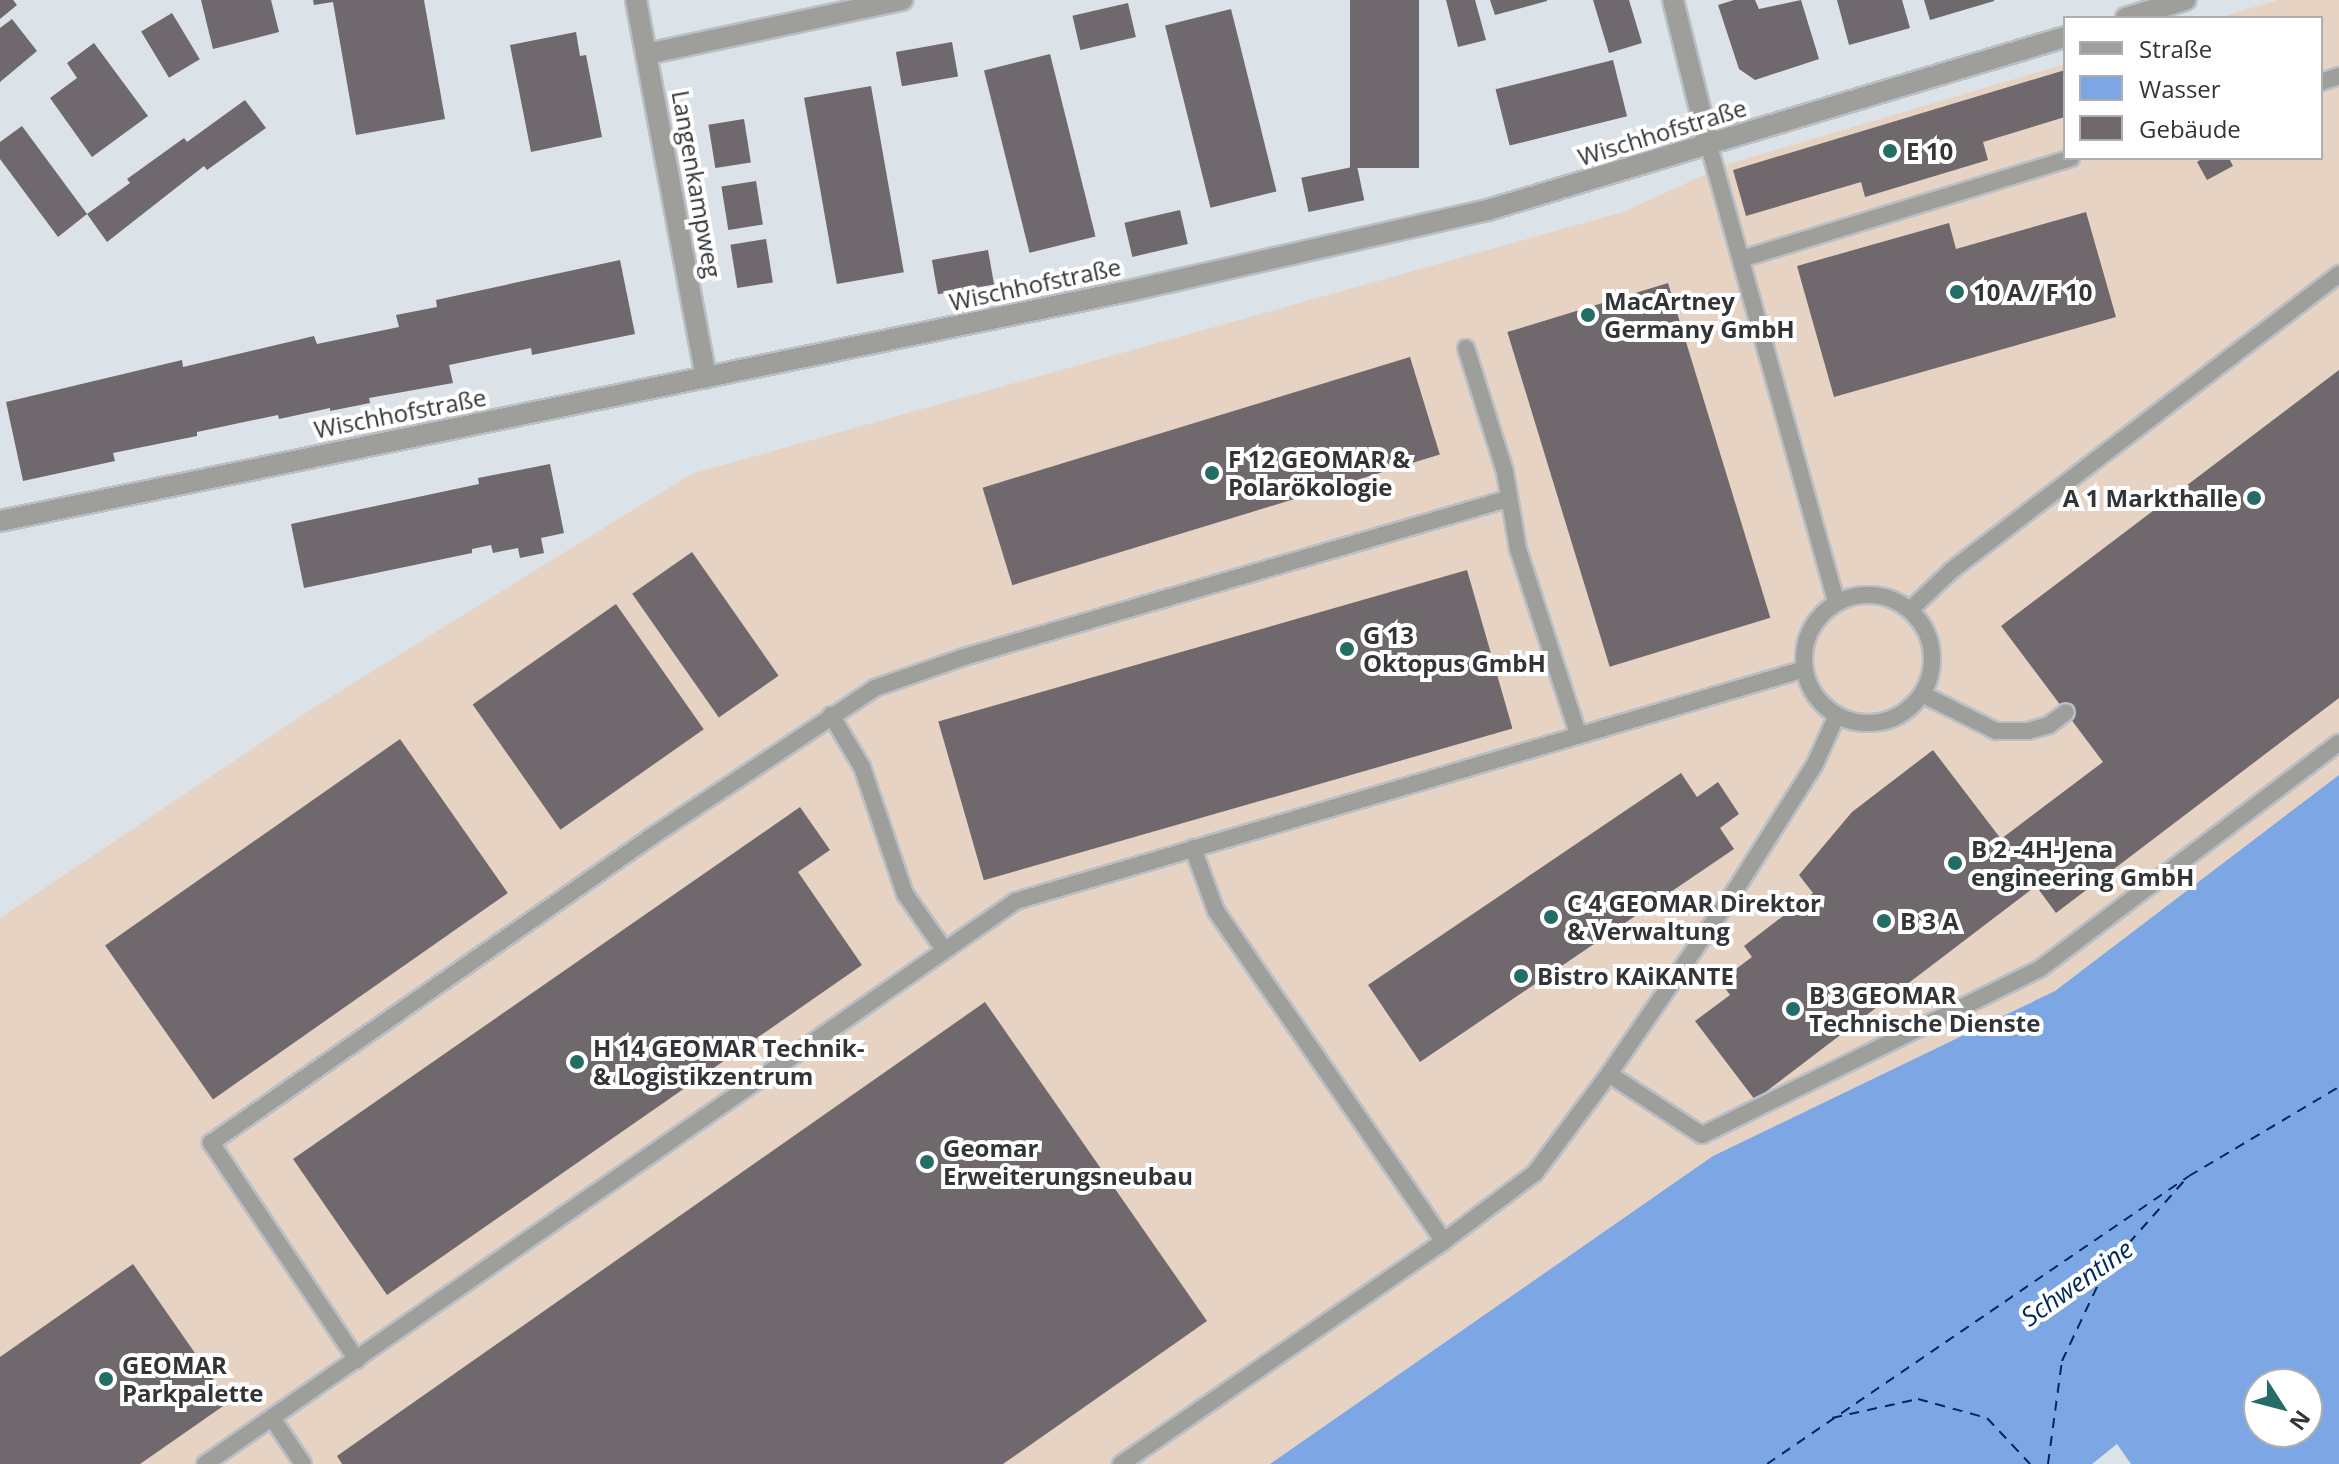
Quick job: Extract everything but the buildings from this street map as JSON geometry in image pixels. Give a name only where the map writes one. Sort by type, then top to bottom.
[{"type":"street","name":"Langenkampweg","points":[[636,0],[706,378]]},
{"type":"street","points":[[647,54],[902,0]]},
{"type":"street","points":[[1673,0],[1709,146]]},
{"type":"street","points":[[2133,16],[2185,0]]},
{"type":"street","name":"Wischhofstraße","points":[[0,521],[1252,265],[1488,210],[2063,38]]},
{"type":"lane","points":[[1709,146],[1836,602]]},
{"type":"lane","points":[[1741,259],[2064,160]]},
{"type":"lane","points":[[1910,610],[1952,570],[2339,274]]},
{"type":"lane","points":[[1466,348],[1505,472],[1507,499],[1518,549],[1578,734]]},
{"type":"lane","points":[[357,1360],[211,1143],[831,715],[875,688],[964,657],[1507,499]]},
{"type":"lane","points":[[1861,594],[1887,597],[1910,610],[1930,641],[1930,677],[1922,694],[1909,708],[1874,723],[1855,722],[1837,715],[1822,703],[1811,687],[1805,669],[1804,650],[1810,631],[1821,615],[1836,602],[1861,594]]},
{"type":"lane","points":[[205,1464],[943,948],[1016,901],[1805,669]]},
{"type":"lane","points":[[1922,694],[1996,731],[2028,731],[2049,725],[2066,712]]},
{"type":"lane","points":[[831,715],[862,767],[905,894],[943,948]]},
{"type":"lane","points":[[1121,1464],[1444,1241],[1535,1173],[1609,1074],[1743,878],[1815,764],[1837,715]]},
{"type":"lane","points":[[1609,1074],[1702,1135],[2041,968],[2339,743]]},
{"type":"lane","points":[[1193,848],[1216,911],[1444,1241]]},
{"type":"lane","points":[[272,1418],[303,1464]]},
{"type":"shaded area","points":[[2278,0],[2339,0],[2339,775],[2055,991],[1713,1156],[1270,1464],[0,1464],[0,918],[313,708],[691,474],[1623,212],[1728,164],[2063,65],[2063,160],[2323,160],[2323,16],[2225,16]]},
{"type":"water","name":"Schwentine","points":[[2339,775],[2339,1464],[2131,1464],[2117,1444],[2092,1464],[1270,1464],[1713,1156],[2055,991]]},
{"type":"ferry route","points":[[1767,1464],[2189,1176],[2339,1087]]},
{"type":"ferry route","points":[[2048,1464],[2062,1361],[2105,1270],[2185,1180]]},
{"type":"ferry route","points":[[1832,1418],[1918,1399],[1987,1418],[2030,1464]]},
{"type":"place","name":"E 10","points":[[1890,151]]},
{"type":"place","name":"10 A / F 10","points":[[1957,292]]},
{"type":"place","name":"MacArtney Germany GmbH","points":[[1588,315]]},
{"type":"place","name":"F 12 GEOMAR & Polarökologie","points":[[1212,473]]},
{"type":"place","name":"A 1 Markthalle","points":[[2254,498]]},
{"type":"place","name":"G 13 Oktopus GmbH","points":[[1347,649]]},
{"type":"place","name":"B 2 -4H-Jena engineering GmbH","points":[[1955,863]]},
{"type":"place","name":"C 4 GEOMAR Direktor & Verwaltung","points":[[1551,917]]},
{"type":"place","name":"B 3 A","points":[[1884,921]]},
{"type":"place","name":"Bistro KAiKANTE","points":[[1521,976]]},
{"type":"place","name":"B 3 GEOMAR Technische Dienste","points":[[1793,1009]]},
{"type":"place","name":"H 14 GEOMAR Technik- & Logistikzentrum","points":[[577,1062]]},
{"type":"place","name":"Geomar Erweiterungsneubau","points":[[927,1162]]},
{"type":"place","name":"GEOMAR Parkpalette","points":[[106,1379]]}]
